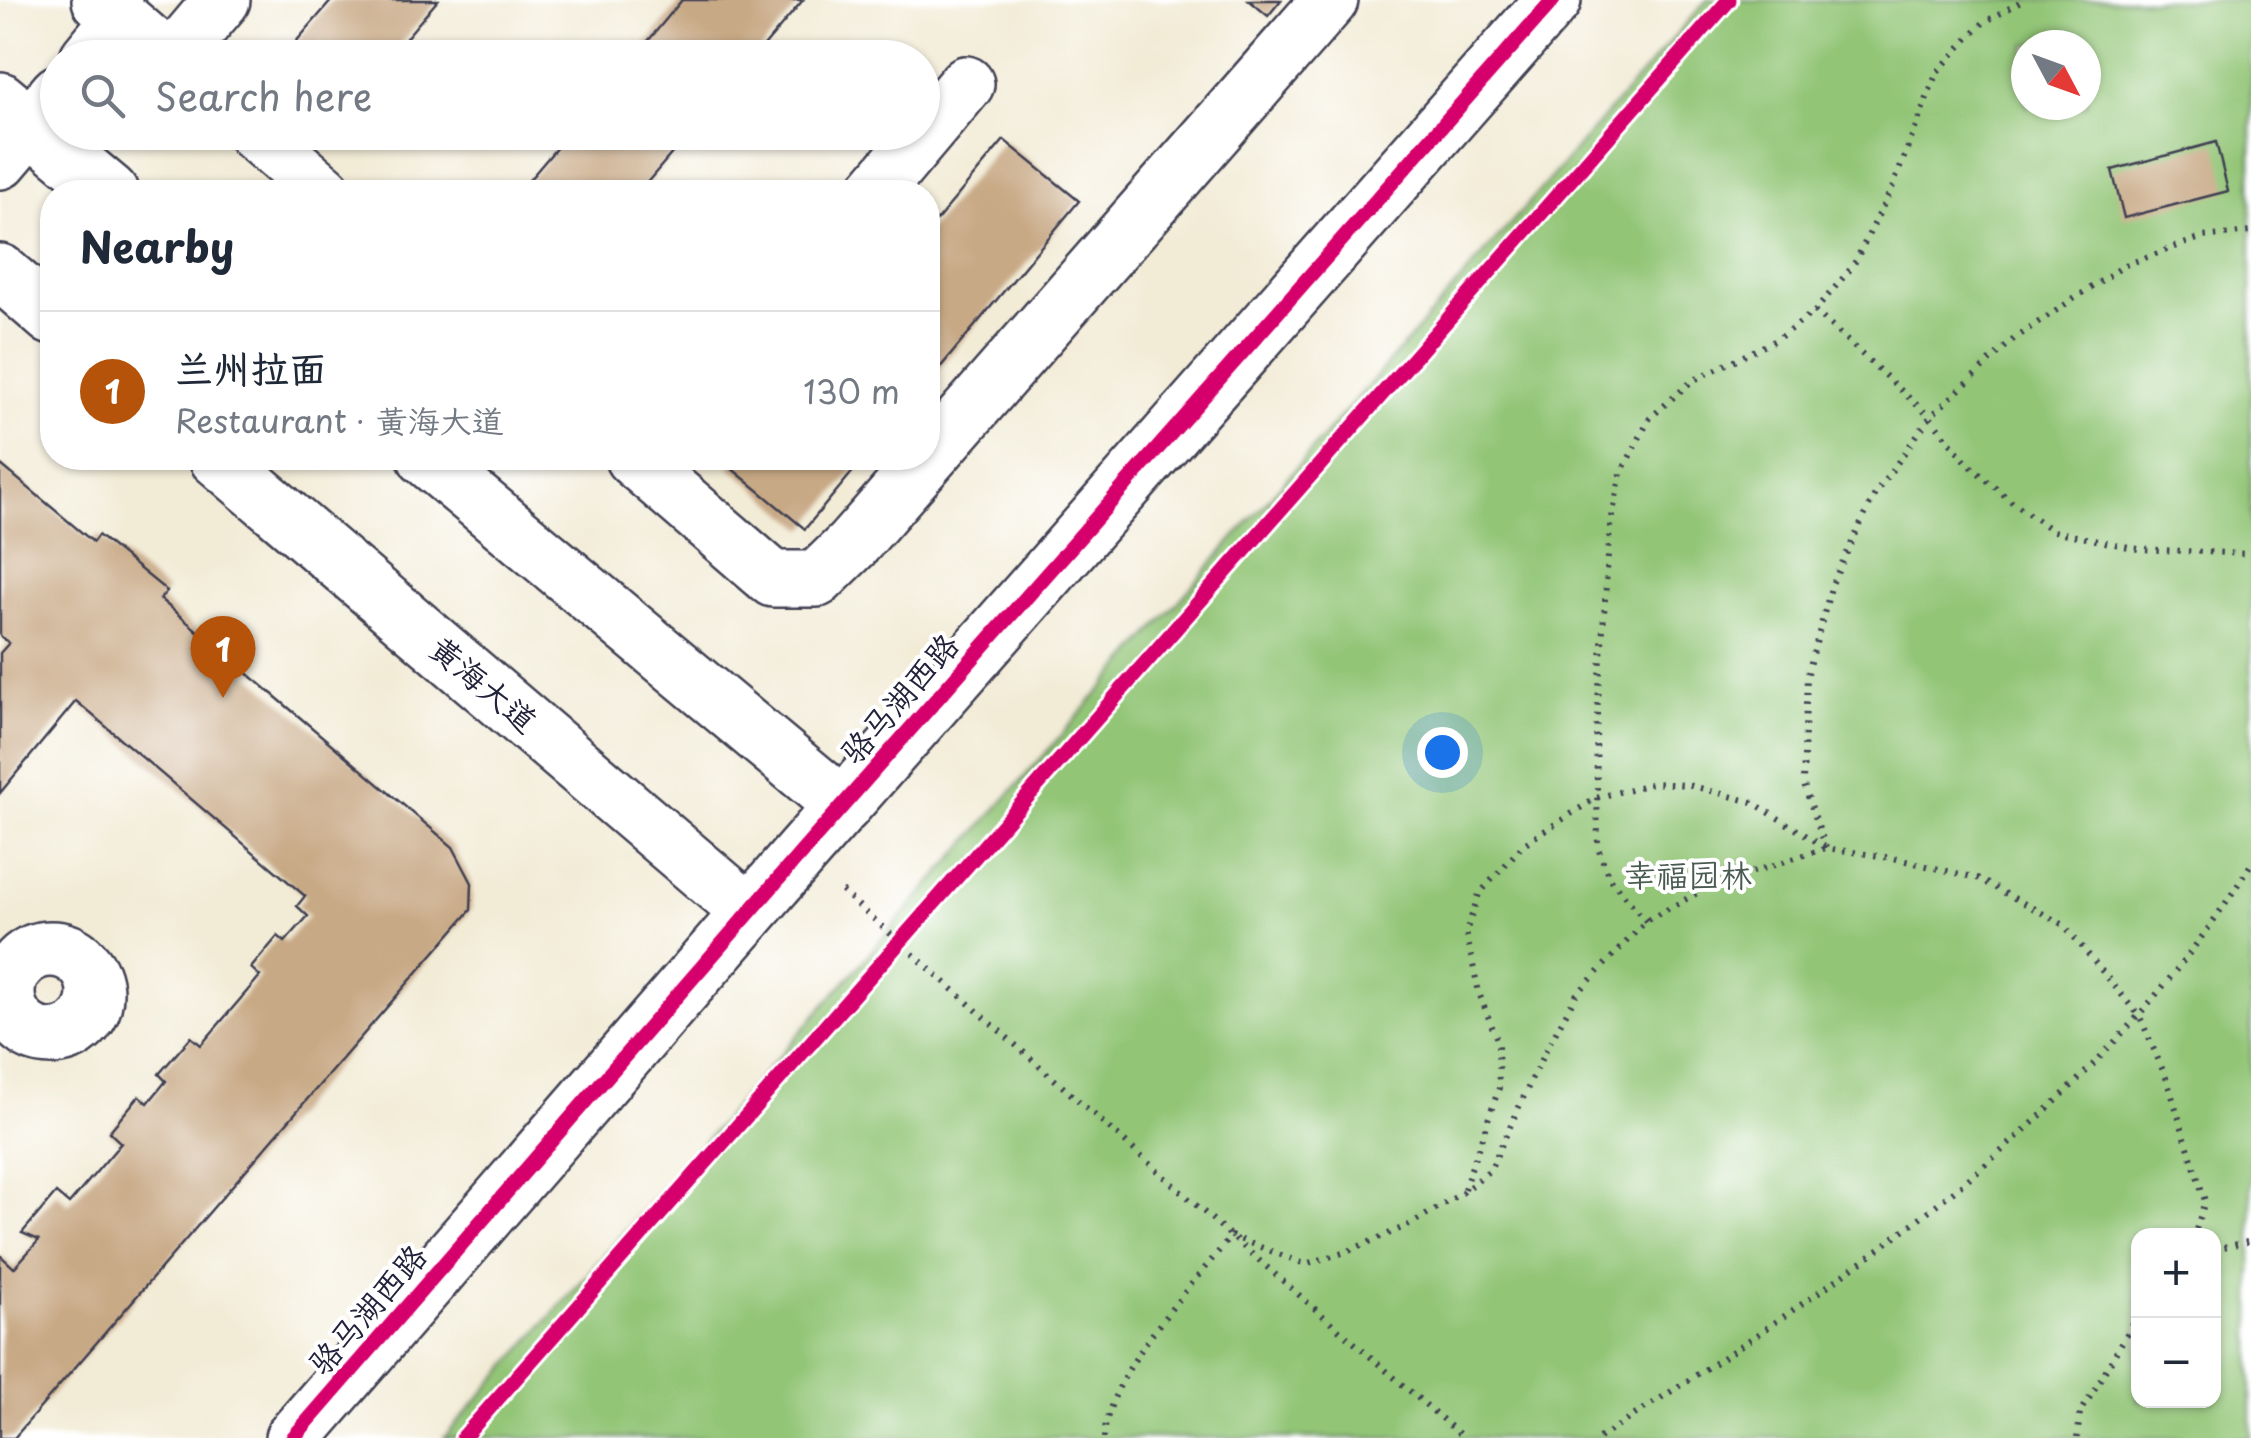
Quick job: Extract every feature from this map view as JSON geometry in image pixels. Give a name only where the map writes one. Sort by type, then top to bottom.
[{"type":"street","points":[[186,40],[222,0]]},
{"type":"street","points":[[940,445],[1330,0]]},
{"type":"street","name":"骆马湖西路","points":[[293,1438],[801,853],[1552,0]]},
{"type":"street","points":[[103,25],[133,40]]},
{"type":"street","points":[[940,115],[966,84]]},
{"type":"street","points":[[59,150],[95,180]]},
{"type":"street","points":[[275,150],[310,180]]},
{"type":"street","points":[[884,180],[910,150]]},
{"type":"street","points":[[0,272],[40,307]]},
{"type":"street","name":"黄海大道","points":[[231,470],[750,912]]},
{"type":"street","points":[[440,470],[843,806]]},
{"type":"street","points":[[653,470],[773,579],[817,579],[918,470]]},
{"type":"street","points":[[59,949],[83,961],[95,986],[90,1013],[69,1033],[13,1044],[7,989],[10,953],[59,949]]},
{"type":"path","points":[[1646,921],[1609,878],[1598,846],[1596,731],[1610,527],[1621,473],[1650,418],[1692,381],[1776,340],[1815,311],[1853,266],[1893,186],[1938,72],[1983,23],[2024,0]]},
{"type":"path","points":[[1826,848],[1803,782],[1807,678],[1832,584],[1875,494],[1930,417],[2016,337],[2125,265],[2203,236],[2251,232]]},
{"type":"path","points":[[1815,311],[1930,417],[1968,463],[2053,531],[2138,550],[2251,554]]},
{"type":"path","points":[[1462,1194],[1499,1088],[1498,1042],[1479,993],[1466,932],[1479,894],[1524,844],[1596,798],[1653,783],[1690,785],[1752,802],[1826,848],[1893,858],[1977,878],[2064,926],[2140,1017],[2167,1080],[2205,1201],[2197,1228]]},
{"type":"path","points":[[1231,1236],[1305,1264],[1346,1252],[1409,1225],[1462,1194],[1490,1170],[1543,1054],[1576,994],[1646,921],[1710,886],[1826,848]]},
{"type":"path","points":[[801,853],[1464,1438]]},
{"type":"path","points":[[1599,1438],[1864,1261],[1989,1165],[2140,1017],[2213,926],[2251,864]]},
{"type":"path","points":[[886,957],[912,927]]},
{"type":"path","points":[[1104,1438],[1105,1419],[1136,1357],[1231,1236]]},
{"type":"path","points":[[2221,1247],[2251,1241]]},
{"type":"path","points":[[2077,1438],[2080,1414],[2136,1318]]},
{"type":"green space","name":"幸福园林","points":[[1707,0],[2251,0],[2251,1438],[444,1438]]},
{"type":"building","points":[[332,0],[438,0],[404,40],[298,40]]},
{"type":"building","points":[[682,0],[803,0],[769,40],[649,40]]},
{"type":"building","points":[[1249,0],[1281,0],[1268,16]]},
{"type":"building","points":[[1004,140],[1079,201],[940,368],[940,217]]},
{"type":"building","points":[[2216,142],[2228,191],[2124,218],[2112,170]]},
{"type":"building","points":[[555,150],[675,150],[649,180],[529,180]]},
{"type":"building","points":[[0,464],[93,542],[98,535],[167,591],[160,599],[453,847],[472,883],[471,910],[14,1438],[0,1438],[0,1255],[14,1268],[39,1240],[22,1233],[56,1193],[69,1204],[121,1143],[109,1132],[139,1096],[148,1103],[166,1081],[159,1074],[191,1037],[201,1045],[260,976],[251,968],[278,936],[285,942],[308,916],[297,906],[305,896],[76,701],[0,793],[0,653],[9,643],[0,636]]},
{"type":"building","points":[[734,470],[854,470],[805,529]]},
{"type":"cycle path","points":[[293,1438],[801,853],[1553,0]]},
{"type":"cycle path","points":[[463,1438],[1729,0]]},
{"type":"place","name":"兰州拉面","points":[[223,698]]}]
